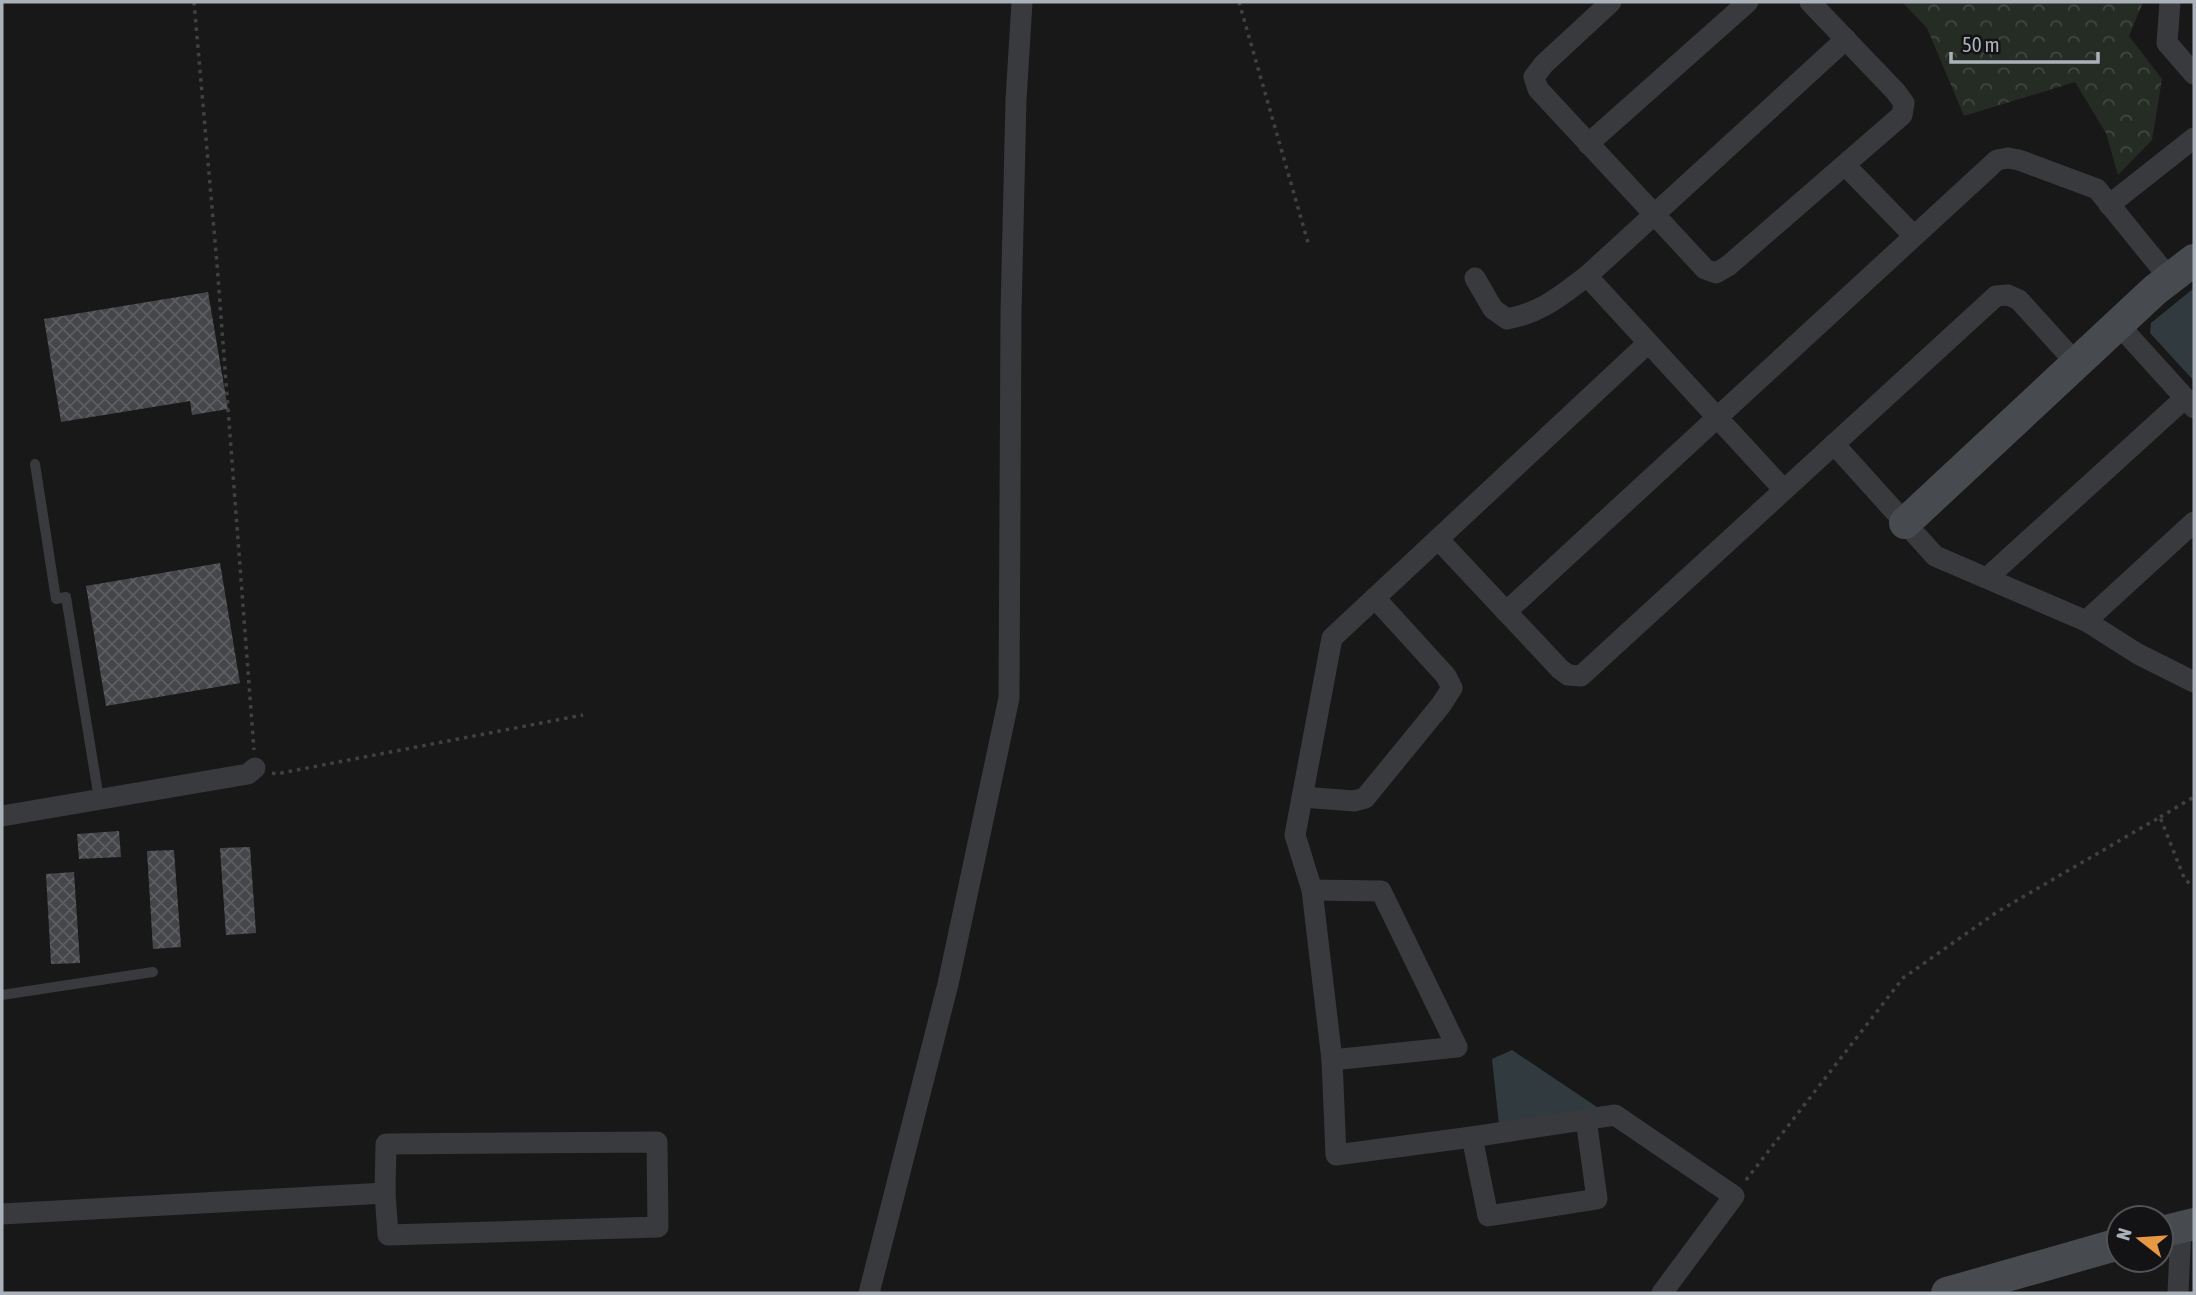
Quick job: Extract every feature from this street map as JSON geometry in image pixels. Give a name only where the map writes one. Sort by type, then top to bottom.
[{"type":"street","points":[[869,1293],[948,984],[1009,698],[1011,312],[1016,100],[1022,2]]},
{"type":"street","points":[[1611,2],[1544,64],[1534,77],[1538,89],[1705,269],[1716,273],[1728,266],[1902,116],[1904,103],[1810,2]]},
{"type":"street","points":[[1588,144],[1748,2]]},
{"type":"street","points":[[2170,2],[2167,43],[2194,75]]},
{"type":"street","points":[[1475,278],[1493,309],[1507,319],[1522,316],[1550,304],[1587,276],[1846,40]]},
{"type":"street","points":[[2109,205],[2194,138]]},
{"type":"street","points":[[1506,612],[1997,160],[2019,160],[2096,189],[2109,205],[2182,270],[2118,324],[1905,523]]},
{"type":"street","points":[[1845,165],[1914,236]]},
{"type":"street","points":[[1587,276],[1784,490]]},
{"type":"street","points":[[1438,539],[1560,669],[1568,675],[1581,676],[1996,296],[2008,295],[2018,300],[2076,363]]},
{"type":"street","points":[[1987,578],[2190,403],[2118,324]]},
{"type":"street","points":[[1648,343],[1332,638],[1295,835],[1312,890],[1332,1060],[1336,1155],[1472,1138],[1615,1115],[1734,1196],[1662,1293]]},
{"type":"street","points":[[1834,444],[1935,556],[2086,621],[2138,654],[2194,682]]},
{"type":"street","points":[[2086,621],[2194,522]]},
{"type":"street","points":[[1302,797],[1354,802],[1365,798],[1394,765],[1452,688],[1446,676],[1375,598]]},
{"type":"street","points":[[2,816],[248,774],[255,768]]},
{"type":"street","points":[[1312,890],[1381,891],[1457,1047],[1332,1060]]},
{"type":"street","points":[[1472,1138],[1488,1216],[1598,1199],[1586,1119]]},
{"type":"street","points":[[657,1142],[658,1227],[388,1235],[384,1192],[386,1144],[657,1142]]},
{"type":"street","points":[[2,1214],[384,1192]]},
{"type":"street","points":[[2178,1293],[2179,1228]]},
{"type":"street","points":[[1947,1293],[2105,1248]]},
{"type":"lane","points":[[35,464],[56,598],[66,597],[99,799]]},
{"type":"lane","points":[[2,995],[153,972]]},
{"type":"path","points":[[194,2],[217,264],[255,768],[276,774],[583,715]]},
{"type":"path","points":[[1239,2],[1309,246]]},
{"type":"path","points":[[1734,1196],[1903,978],[1997,912],[2194,797]]},
{"type":"path","points":[[2160,817],[2185,880],[2194,886]]},
{"type":"green space","points":[[1902,2],[2143,2],[2129,36],[2162,79],[2152,140],[2118,175],[2106,133],[2075,82],[1964,116],[1927,28]]},
{"type":"shaded area","points":[[2194,288],[2194,381],[2150,333],[2151,323]]},
{"type":"shaded area","points":[[1512,1050],[1603,1111],[1499,1125],[1492,1059]]},
{"type":"building","points":[[208,292],[228,409],[192,415],[190,401],[61,422],[44,319]]},
{"type":"building","points":[[220,563],[240,683],[106,706],[86,586]]},
{"type":"building","points":[[119,831],[121,857],[79,859],[77,834]]},
{"type":"building","points":[[250,847],[256,933],[226,935],[220,848]]},
{"type":"building","points":[[174,850],[181,947],[153,949],[147,851]]},
{"type":"building","points":[[74,872],[80,963],[51,964],[46,874]]}]
